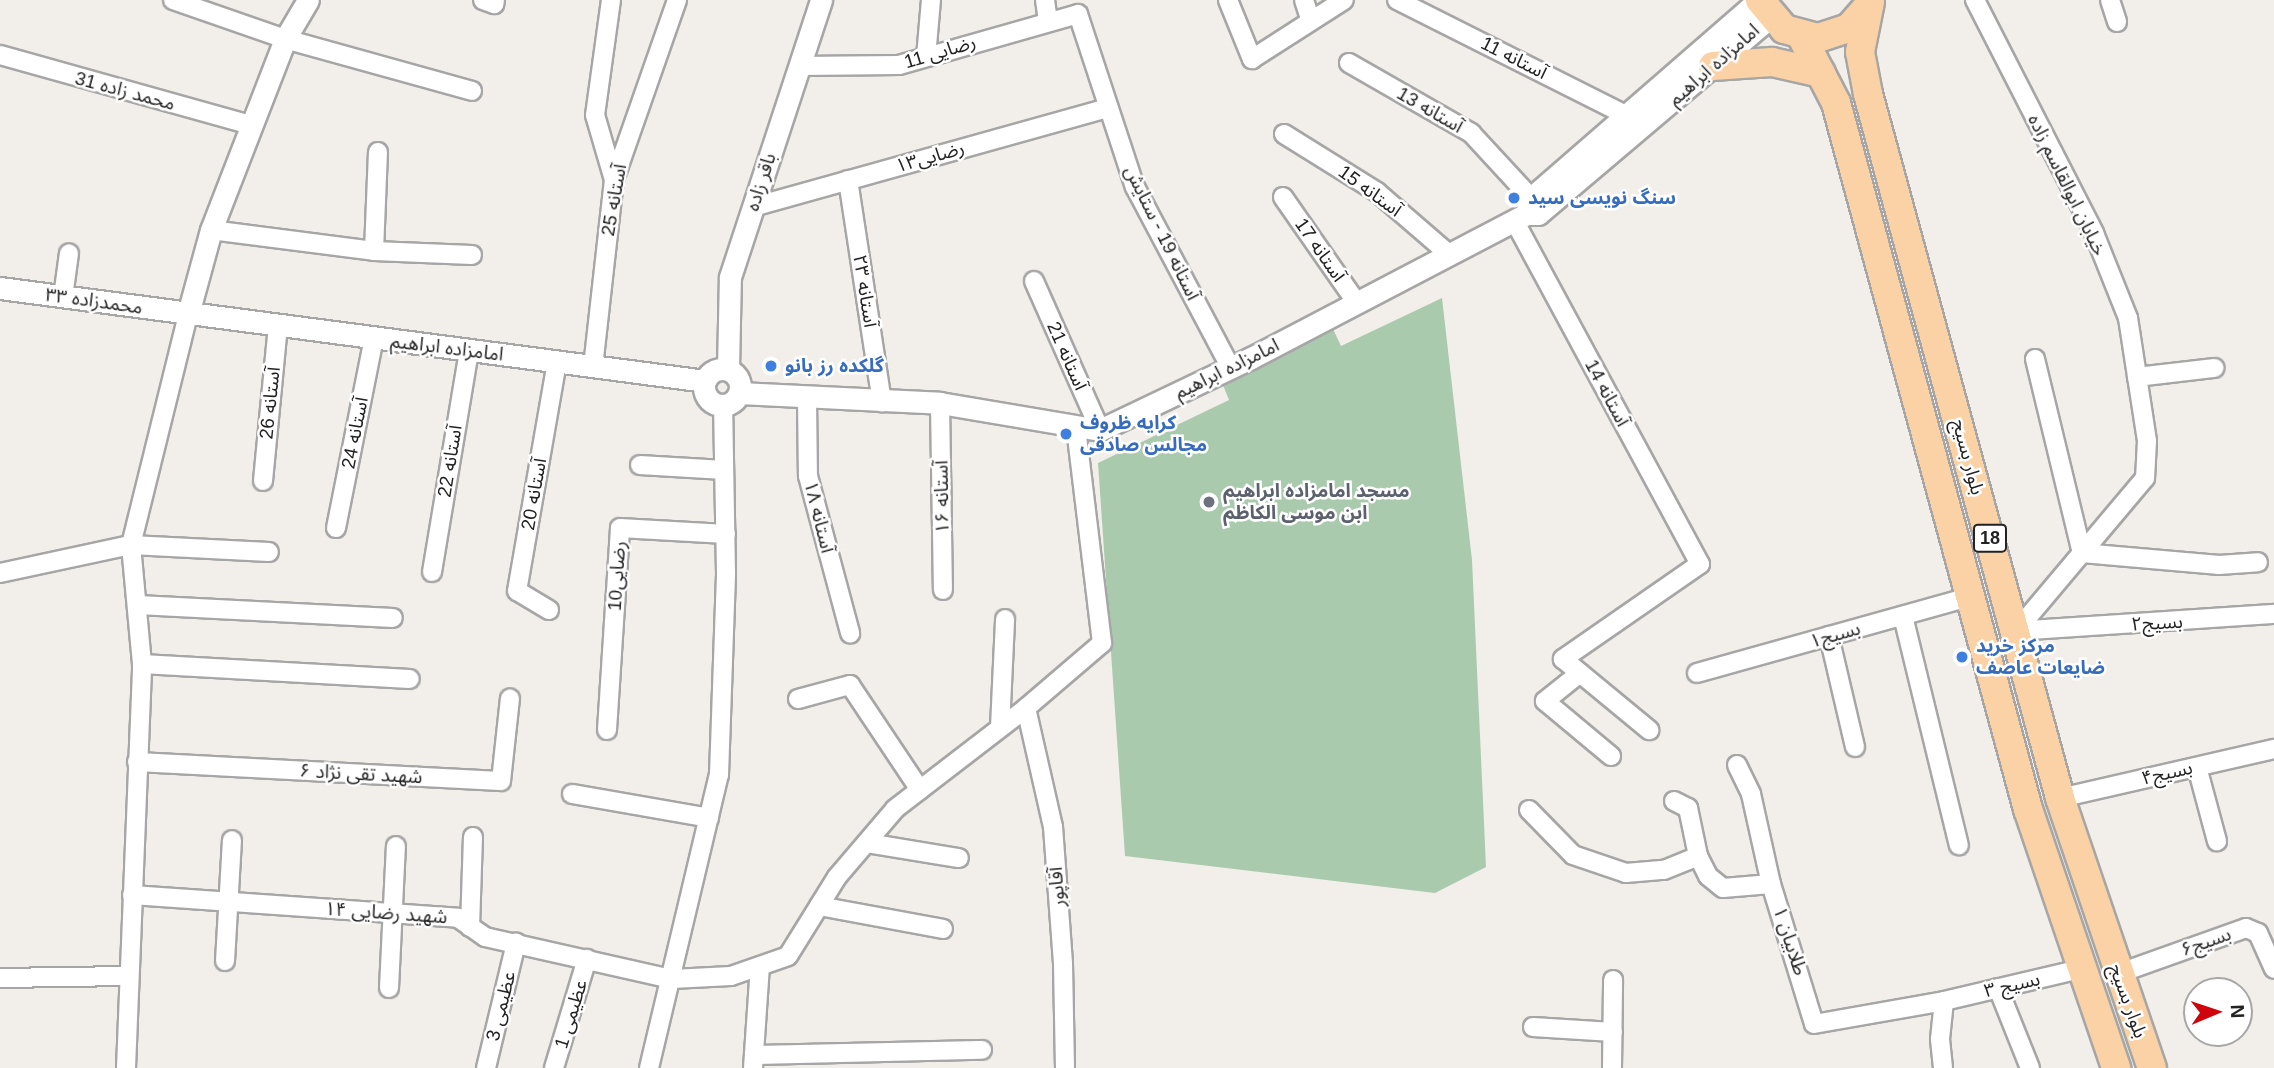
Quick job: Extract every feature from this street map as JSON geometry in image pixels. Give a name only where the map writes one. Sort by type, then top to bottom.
[{"type":"main road","name":"18","points":[[1802,37],[1835,35],[1849,28],[1871,1]]},
{"type":"main road","name":"بلوار بسیج","points":[[1871,1],[1860,52],[1868,94],[2060,798],[2117,974],[2152,1068]]},
{"type":"main road","points":[[1763,6],[1802,37]]},
{"type":"main road","name":"بلوار بسیج","points":[[1802,37],[1836,103],[2028,809],[2080,969],[2116,1068]]},
{"type":"main road","points":[[1713,66],[1772,62],[1821,73]]},
{"type":"street","points":[[173,0],[285,39],[472,91]]},
{"type":"street","points":[[125,1068],[142,664],[131,545],[211,230],[285,39],[308,0]]},
{"type":"street","points":[[483,0],[494,4],[495,0]]},
{"type":"street","points":[[611,0],[595,115],[614,180]]},
{"type":"street","name":"آستانه 25","points":[[593,367],[614,180],[677,0]]},
{"type":"street","name":"باقر زاده","points":[[728,369],[730,276],[821,0]]},
{"type":"street","points":[[926,57],[931,0]]},
{"type":"street","points":[[1045,0],[1048,21]]},
{"type":"street","points":[[1228,0],[1252,59],[1345,0]]},
{"type":"street","points":[[1304,0],[1311,21]]},
{"type":"street","name":"آستانه 11","points":[[1397,0],[1630,117]]},
{"type":"street","name":"خیابان ابوالقاسم زاده","points":[[1975,0],[2094,233],[2128,318],[2147,441],[2145,478],[2082,553]]},
{"type":"street","points":[[2110,0],[2118,22]]},
{"type":"street","name":"امامزاده ابراهیم","points":[[731,399],[940,404],[1057,421],[1076,429],[1100,430],[1231,368],[1450,255],[1524,211],[1630,117],[1763,6]]},
{"type":"street","name":"امامزاده ابراهیم","points":[[1524,211],[1538,214],[1713,66],[1763,6]]},
{"type":"street","name":"رضایی 11","points":[[799,66],[899,65],[1078,14]]},
{"type":"street","name":"آستانه 19 - ستایش","points":[[1078,14],[1135,187],[1231,368]]},
{"type":"street","name":"محمد زاده 31","points":[[0,55],[251,125]]},
{"type":"street","name":"آستانه 13","points":[[1349,64],[1471,133],[1524,211]]},
{"type":"street","name":"رضایی۱۳","points":[[753,207],[1108,108]]},
{"type":"street","name":"آستانه 15","points":[[1284,134],[1377,192],[1450,255]]},
{"type":"street","points":[[374,251],[378,152]]},
{"type":"street","name":"آستانه ۲۳","points":[[848,180],[882,401]]},
{"type":"street","name":"آستانه 17","points":[[1283,197],[1357,303]]},
{"type":"street","name":"آستانه 14","points":[[1524,211],[1700,564],[1563,659],[1580,673]]},
{"type":"street","points":[[211,230],[374,251],[471,256]]},
{"type":"street","points":[[63,297],[69,253]]},
{"type":"street","name":"آستانه 21","points":[[1034,281],[1100,430]]},
{"type":"street","name":"محمدزاده ۳۳","points":[[0,288],[188,314]]},
{"type":"street","name":"امامزاده ابراهیم","points":[[188,314],[705,381]]},
{"type":"street","name":"آستانه 26","points":[[262,481],[278,326]]},
{"type":"street","name":"آستانه 24","points":[[336,528],[374,338]]},
{"type":"street","name":"آستانه 22","points":[[432,572],[469,350]]},
{"type":"street","points":[[2035,359],[2082,553]]},
{"type":"street","name":"آستانه 20","points":[[549,610],[517,591],[557,362]]},
{"type":"street","points":[[2137,377],[2214,368]]},
{"type":"street","points":[[649,1068],[719,775],[726,534],[724,470],[731,399],[737,376],[728,369],[712,372],[705,381],[708,398],[731,399]]},
{"type":"street","name":"آستانه ۱۸","points":[[807,399],[808,476],[850,633]]},
{"type":"street","name":"آستانه ۱۶","points":[[940,404],[943,590]]},
{"type":"street","name":"شهید رضایی ۱۴","points":[[132,895],[458,918],[485,937],[672,979],[731,976],[788,956],[819,906],[895,810],[1026,709],[1102,643],[1076,429]]},
{"type":"street","points":[[640,465],[724,470]]},
{"type":"street","name":"رضایی10","points":[[607,730],[620,528],[726,534]]},
{"type":"street","points":[[0,573],[131,545],[269,552]]},
{"type":"street","points":[[2016,631],[2082,553]]},
{"type":"street","points":[[2082,553],[2219,565],[2258,562]]},
{"type":"street","name":"بسیج۱","points":[[1697,673],[1972,596]]},
{"type":"street","points":[[138,605],[393,618]]},
{"type":"street","name":"بسیج۲","points":[[2016,631],[2274,614]]},
{"type":"street","points":[[1903,616],[1959,845]]},
{"type":"street","points":[[1000,727],[1005,619]]},
{"type":"street","points":[[1829,636],[1855,747]]},
{"type":"street","points":[[142,664],[410,680]]},
{"type":"street","points":[[1611,756],[1545,701],[1580,673],[1649,730]]},
{"type":"street","points":[[798,699],[850,685],[920,790]]},
{"type":"street","name":"شهید تقی نژاد ۶","points":[[137,762],[501,781],[510,698]]},
{"type":"street","name":"آقاپور","points":[[1026,709],[1053,827],[1063,964],[1065,1068]]},
{"type":"street","name":"بسیج۴","points":[[2060,798],[2274,749]]},
{"type":"street","points":[[1737,765],[1751,794],[1771,884]]},
{"type":"street","points":[[2197,767],[2217,841]]},
{"type":"street","points":[[572,794],[709,818]]},
{"type":"street","points":[[1529,810],[1573,855],[1626,873],[1664,870],[1698,856],[1688,808],[1674,801]]},
{"type":"street","points":[[470,927],[473,837]]},
{"type":"street","points":[[225,961],[232,840]]},
{"type":"street","points":[[867,843],[959,858]]},
{"type":"street","points":[[389,988],[396,846]]},
{"type":"street","name":"طلابیان ۱","points":[[1698,856],[1708,876],[1723,888],[1771,884],[1814,1024],[1944,1001]]},
{"type":"street","points":[[819,906],[943,929]]},
{"type":"street","name":"بسیج۶","points":[[2117,974],[2246,928],[2258,933],[2274,969]]},
{"type":"street","name":"عظیمی 3","points":[[486,1068],[516,943]]},
{"type":"street","name":"عظیمی 1","points":[[554,1068],[587,959]]},
{"type":"street","points":[[760,966],[754,1061],[982,1050]]},
{"type":"street","name":"بسیج ۳","points":[[1944,1001],[2080,969]]},
{"type":"street","points":[[0,978],[129,976]]},
{"type":"street","points":[[1612,1068],[1613,980]]},
{"type":"street","points":[[1998,988],[2030,1068]]},
{"type":"street","points":[[1942,1068],[1940,1039],[1944,1001]]},
{"type":"street","points":[[1533,1027],[1613,1032]]},
{"type":"green space","points":[[1442,298],[1472,560],[1486,867],[1435,893],[1125,856],[1098,463],[1229,400],[1223,385],[1333,329],[1341,346]]},
{"type":"place","name":"سنگ نویسی سید","points":[[1514,198]]},
{"type":"place","name":"گلکده رز بانو","points":[[771,366]]},
{"type":"place","name":"کرایه ظروف مجالس صادقی","points":[[1066,434]]},
{"type":"place","name":"مسجد امامزاده ابراهیم ابن موسی الکاظم","points":[[1209,502]]},
{"type":"place","name":"مرکز خرید ضایعات عاصف","points":[[1962,657]]}]
